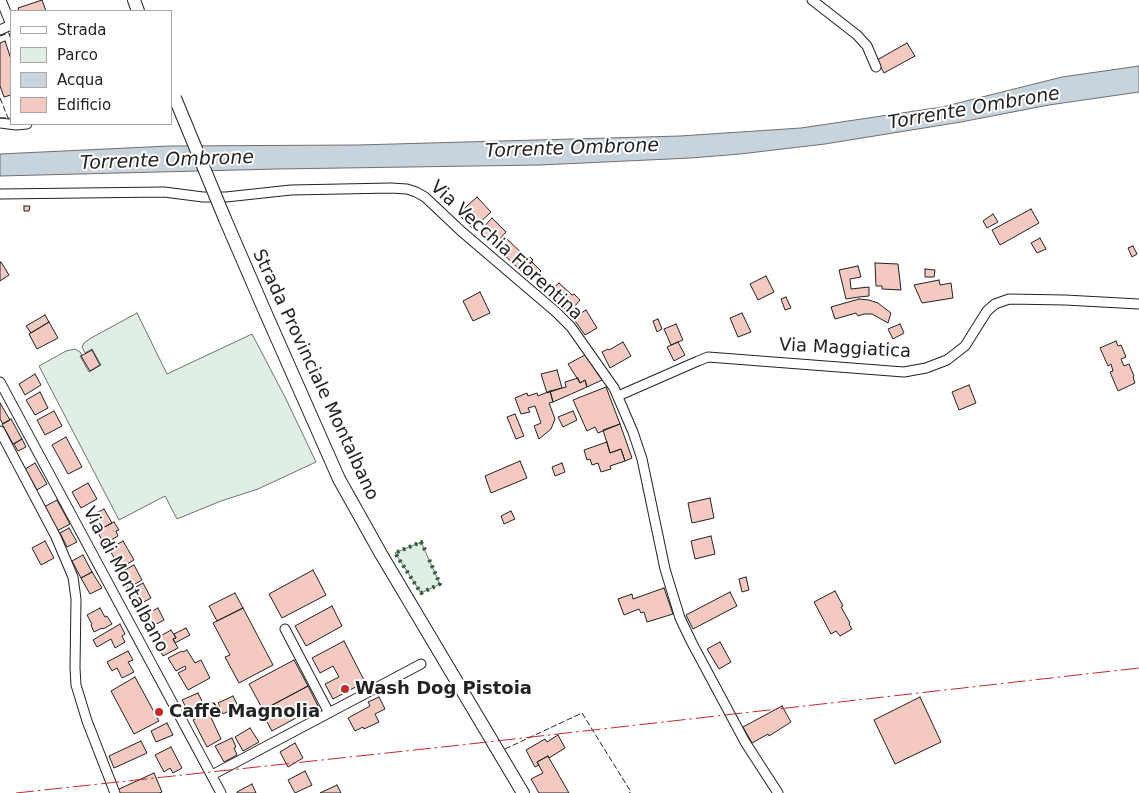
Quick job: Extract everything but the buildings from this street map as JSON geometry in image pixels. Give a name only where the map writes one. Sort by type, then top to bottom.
[{"type":"main road","name":"Strada Provinciale Montalbano","points":[[173,94],[225,219],[339,479],[381,554],[523,793]]},
{"type":"street","points":[[0,0],[10,23]]},
{"type":"street","points":[[812,0],[858,35],[870,52],[876,67]]},
{"type":"street","name":"Via Vecchia Fiorentina","points":[[0,194],[164,192],[203,197],[301,190],[392,188],[410,190],[424,198],[556,312],[571,327],[608,378],[618,396],[642,459],[665,569],[680,618],[745,742],[778,793]]},
{"type":"street","name":"Via Maggiatica","points":[[618,396],[698,360],[708,358],[904,372],[926,368],[947,360],[965,346],[987,312],[995,304],[1009,299],[1139,304]]},
{"type":"street","name":"Via di Montalbano","points":[[0,382],[221,793]]},
{"type":"street","points":[[0,431],[56,537],[73,577],[76,600],[76,685],[87,721],[115,793]]},
{"type":"street","points":[[285,629],[329,713]]},
{"type":"street","points":[[212,775],[421,664]]},
{"type":"green space","points":[[137,313],[167,374],[252,334],[316,462],[258,489],[221,501],[177,519],[165,496],[119,520],[39,366],[66,351],[75,349],[82,355],[80,356],[89,372],[101,365],[92,349],[85,353],[82,347],[84,343]]},
{"type":"green space","points":[[421,542],[440,584],[421,593],[395,553]]},
{"type":"water","name":"Torrente Ombrone","points":[[1139,66],[1139,92],[1049,105],[961,122],[825,144],[740,154],[540,165],[0,176],[0,154],[169,146],[358,145],[680,136],[801,128],[942,107],[1062,77]]},
{"type":"hedge","points":[[425,550],[421,542],[395,553],[421,593],[440,584],[428,557]]},
{"type":"fence","points":[[0,36],[9,33],[10,36]]},
{"type":"fence","points":[[0,98],[8,118],[10,118]]},
{"type":"fence","points":[[0,118],[8,118]]},
{"type":"fence","points":[[505,749],[582,713],[631,792],[629,793]]},
{"type":"power","points":[[16,793],[461,745],[1139,668]]},
{"type":"place","name":"Wash Dog Pistoia","points":[[345,689]]},
{"type":"place","name":"Caffè Magnolia","points":[[159,712]]}]
